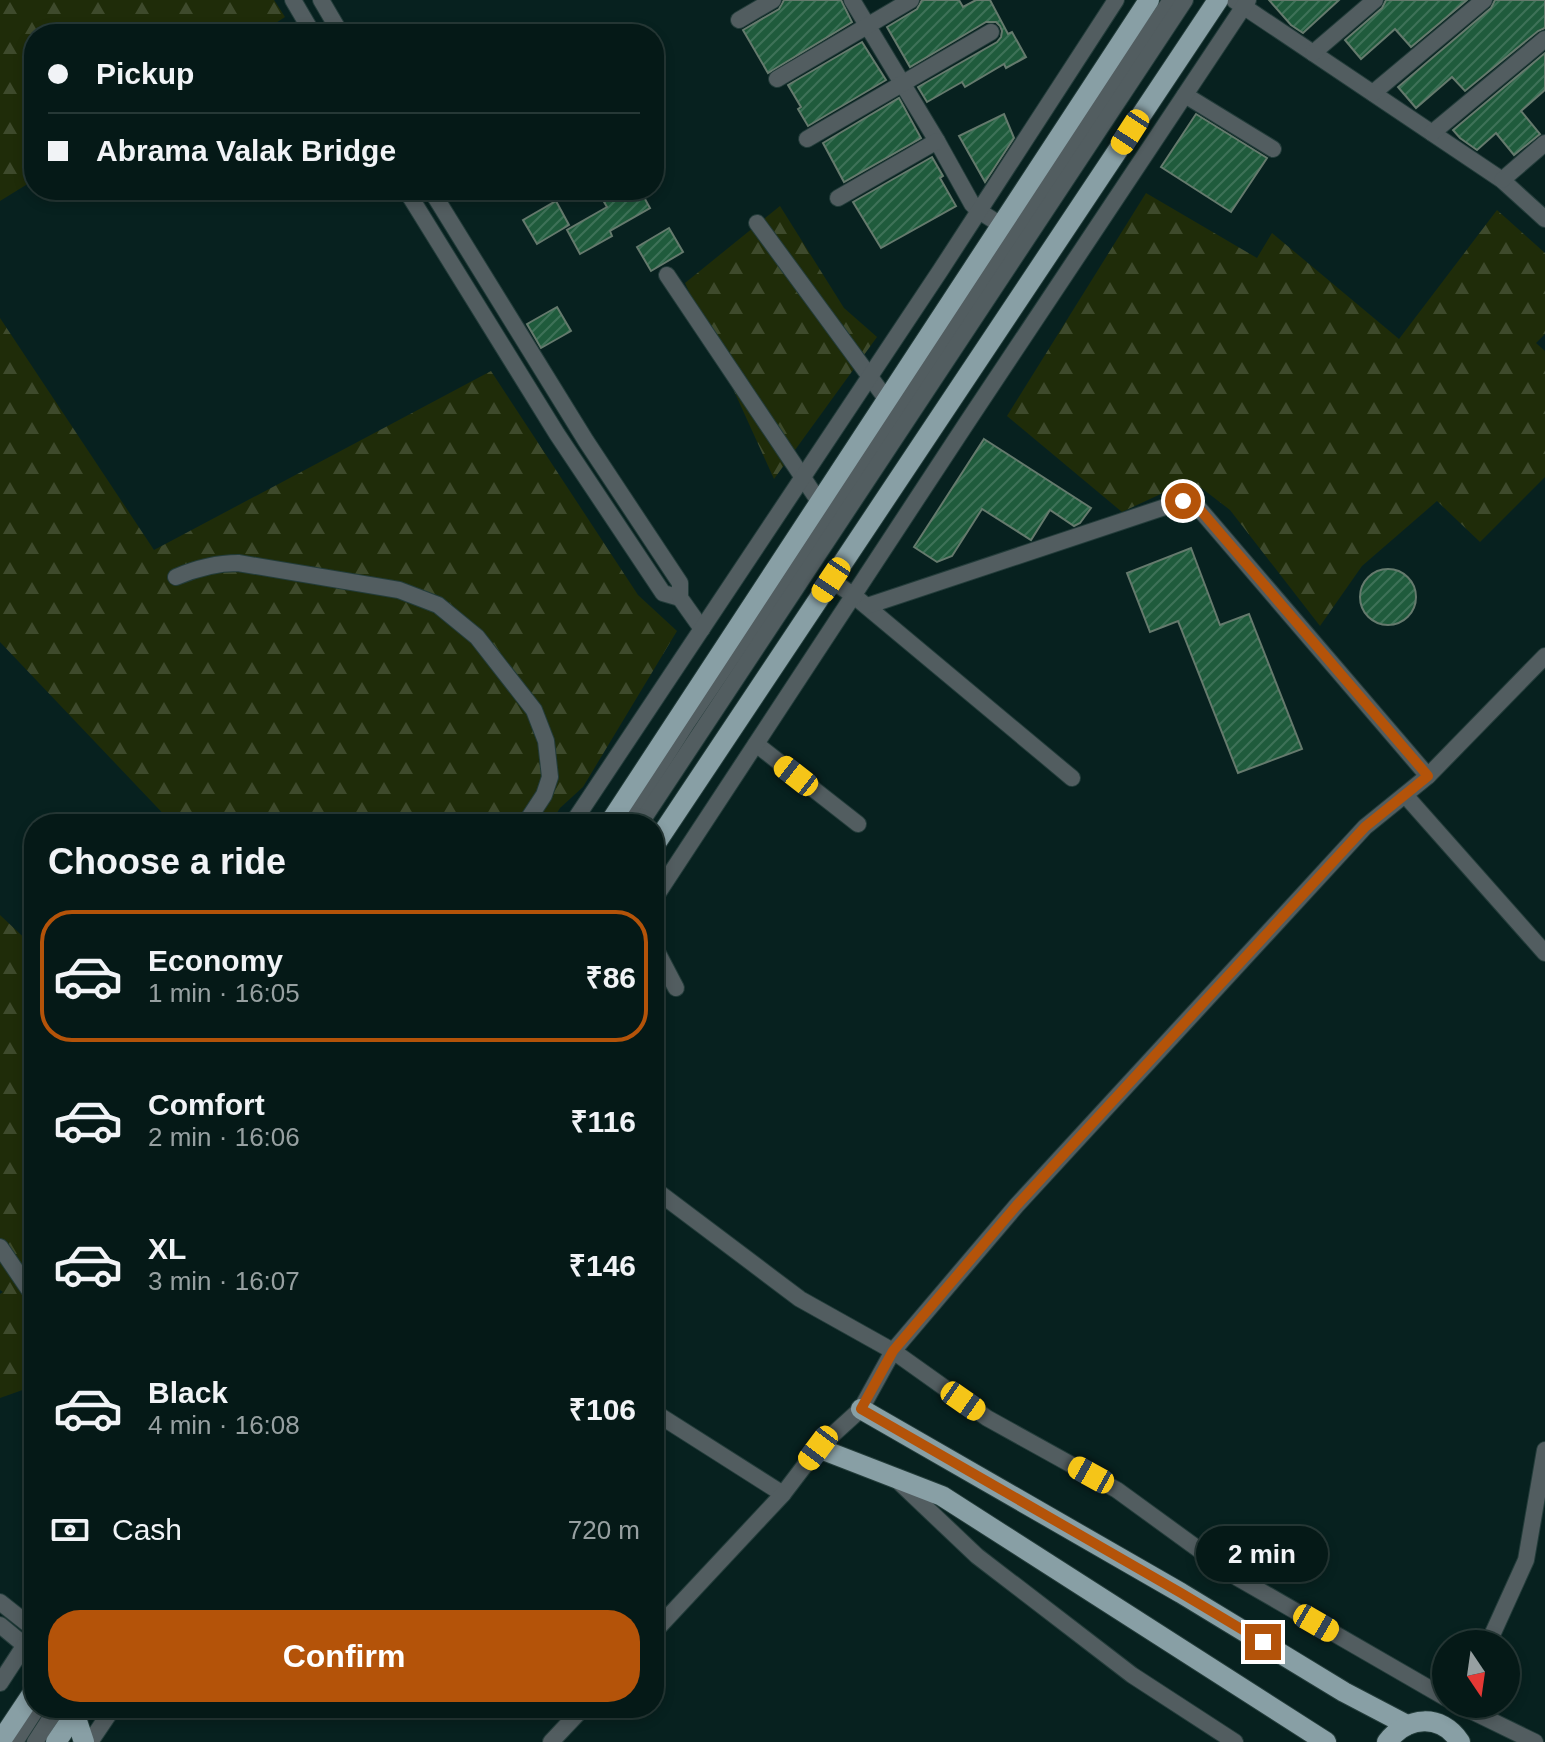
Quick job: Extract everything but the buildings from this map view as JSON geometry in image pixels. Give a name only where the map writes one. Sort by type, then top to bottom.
[{"type":"main road","points":[[616,814],[1149,0]]},
{"type":"main road","points":[[664,831],[1218,0]]},
{"type":"main road","points":[[861,1409],[1181,1593],[1344,1692],[1407,1725]]},
{"type":"main road","points":[[818,1448],[942,1496],[1326,1742]]},
{"type":"main road","points":[[0,1742],[24,1706]]},
{"type":"main road","points":[[56,1742],[67,1718]]},
{"type":"main road","points":[[74,1718],[84,1742]]},
{"type":"main road","points":[[1387,1742],[1396,1731],[1420,1721],[1434,1722],[1454,1735]]},
{"type":"street","points":[[293,0],[307,24]]},
{"type":"street","points":[[321,0],[335,24]]},
{"type":"street","points":[[739,20],[773,0]]},
{"type":"street","points":[[852,0],[968,197],[979,211],[1001,225]]},
{"type":"street","points":[[777,79],[911,0]]},
{"type":"street","points":[[579,814],[1116,0]]},
{"type":"street","points":[[629,814],[1075,139],[1171,0]]},
{"type":"street","points":[[647,814],[1185,0]]},
{"type":"street","points":[[1313,53],[1375,0]]},
{"type":"street","points":[[1373,93],[1484,0]]},
{"type":"street","points":[[664,884],[1185,95],[1242,2],[1502,180],[1545,219]]},
{"type":"street","points":[[807,139],[991,32]]},
{"type":"street","points":[[1432,133],[1545,39]]},
{"type":"street","points":[[1185,95],[1273,149]]},
{"type":"street","points":[[838,198],[937,141]]},
{"type":"street","points":[[1502,180],[1545,143]]},
{"type":"street","points":[[412,200],[557,434],[654,580],[663,593],[680,598]]},
{"type":"street","points":[[437,200],[586,441],[680,583],[680,598],[702,629]]},
{"type":"street","points":[[757,223],[887,400]]},
{"type":"street","points":[[667,275],[820,503]]},
{"type":"street","points":[[867,606],[1177,503],[1190,502],[1196,505],[1428,776]]},
{"type":"street","points":[[176,577],[219,563],[238,563],[399,590],[438,605],[477,637],[534,710],[546,741],[550,777],[544,795],[532,814]]},
{"type":"street","points":[[831,580],[867,606],[1072,778]]},
{"type":"street","points":[[664,1621],[783,1494],[818,1448],[861,1409],[893,1351],[1017,1205],[1365,827],[1428,776],[1545,656]]},
{"type":"street","points":[[756,744],[858,824]]},
{"type":"street","points":[[1405,795],[1545,953]]},
{"type":"street","points":[[664,965],[676,988]]},
{"type":"street","points":[[664,1197],[800,1299],[893,1351],[987,1418],[1117,1490],[1238,1578],[1432,1689]]},
{"type":"street","points":[[0,1247],[24,1282]]},
{"type":"street","points":[[664,1418],[783,1494]]},
{"type":"street","points":[[1494,1630],[1526,1560],[1545,1450]]},
{"type":"street","points":[[894,1477],[977,1556],[1132,1675],[1235,1742]]},
{"type":"street","points":[[0,1602],[24,1630]]},
{"type":"street","points":[[0,1625],[24,1636]]},
{"type":"street","points":[[0,1683],[24,1651]]},
{"type":"street","points":[[15,1742],[31,1718]]},
{"type":"street","points":[[35,1742],[62,1718]]},
{"type":"street","points":[[90,1742],[106,1718]]},
{"type":"street","points":[[551,1742],[574,1718]]},
{"type":"street","points":[[1486,1718],[1535,1742]]},
{"type":"green space","points":[[0,0],[274,0],[285,17],[274,24],[24,24],[24,186],[0,201]]},
{"type":"green space","points":[[1146,193],[1257,258],[1272,233],[1399,339],[1497,210],[1545,253],[1545,334],[1536,343],[1545,351],[1545,477],[1480,542],[1437,501],[1362,566],[1320,626],[1230,510],[1191,480],[1122,512],[1007,416]]},
{"type":"green space","points":[[780,206],[844,308],[877,337],[774,479],[685,283]]},
{"type":"green space","points":[[0,318],[154,550],[491,371],[638,595],[677,631],[583,787],[556,814],[163,814],[0,642]]},
{"type":"green space","points":[[0,915],[24,938],[24,1389],[0,1398],[0,1294],[3,1292],[0,1290]]},
{"type":"route","points":[[1183,501],[1196,505],[1428,776],[1365,827],[1017,1205],[893,1351],[861,1409],[1263,1642]]}]
